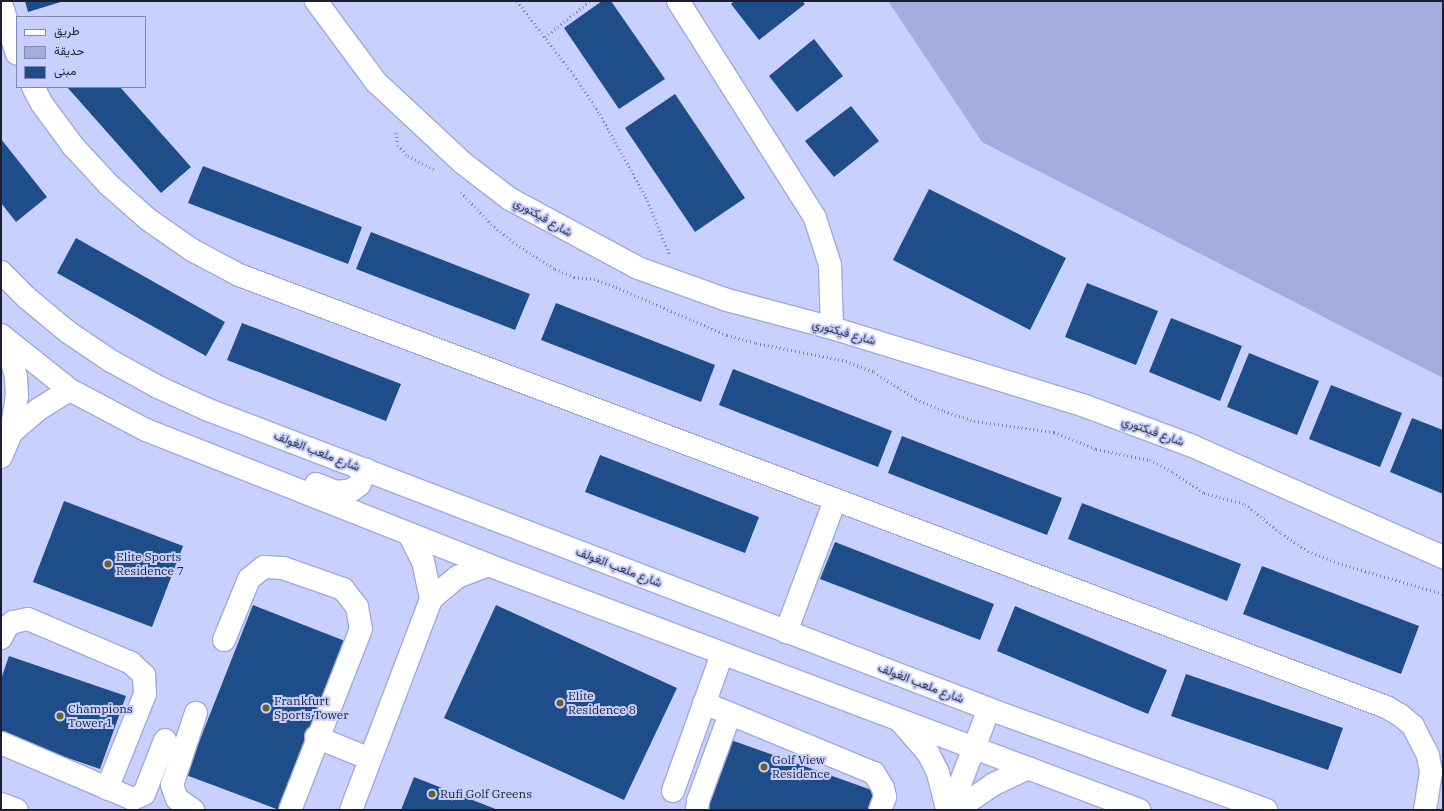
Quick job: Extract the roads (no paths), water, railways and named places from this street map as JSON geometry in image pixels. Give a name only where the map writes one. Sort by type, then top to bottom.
[{"type":"street","name":"شارع فيكتوري","points":[[316,1],[376,82],[463,163],[510,199],[594,246],[638,268],[727,300],[832,328],[1085,406],[1175,439],[1286,486],[1443,557]]},
{"type":"street","points":[[678,1],[815,218],[830,265],[832,328]]},
{"type":"street","points":[[1,3],[16,51]]},
{"type":"street","points":[[34,88],[42,104],[73,146],[109,185],[149,220],[192,250],[239,275],[1386,707],[1400,715],[1413,726],[1428,756],[1431,772],[1425,810]]},
{"type":"street","name":"شارع ملعب الغولف","points":[[1,272],[27,298],[68,332],[111,361],[158,387],[206,408],[989,709],[1266,810]]},
{"type":"street","points":[[4,338],[70,390],[146,430],[488,565],[1139,810]]},
{"type":"street","points":[[1,457],[11,433],[17,396],[16,377],[4,338]]},
{"type":"street","points":[[11,433],[39,409],[70,390]]},
{"type":"street","points":[[234,464],[256,462],[336,492],[344,492],[360,485],[366,470]]},
{"type":"street","points":[[786,632],[835,500]]},
{"type":"street","points":[[409,534],[424,561],[431,599]]},
{"type":"street","points":[[351,810],[431,599],[457,577],[488,565]]},
{"type":"street","points":[[224,640],[249,579],[264,567],[283,568],[342,589],[351,597],[360,617],[360,629],[316,737],[290,810]]},
{"type":"street","points":[[1,638],[6,628],[12,622],[28,619],[131,663],[144,675],[145,694],[107,789]]},
{"type":"street","points":[[673,791],[722,654]]},
{"type":"street","points":[[704,703],[874,773],[884,788],[885,797],[880,810]]},
{"type":"street","points":[[950,810],[989,709]]},
{"type":"street","points":[[194,810],[177,799],[172,785],[196,713]]},
{"type":"street","points":[[697,810],[698,801],[730,714]]},
{"type":"street","points":[[898,720],[928,753],[938,774],[947,810]]},
{"type":"street","points":[[316,737],[370,759]]},
{"type":"street","points":[[1,743],[107,789],[129,798],[137,799],[144,794],[159,739]]},
{"type":"street","points":[[956,810],[994,784],[1028,768]]},
{"type":"street","points":[[1,804],[17,810]]},
{"type":"place","name":"Elite Sports Residence 7","points":[[108,564]]},
{"type":"place","name":"Elite Residence 8","points":[[560,703]]},
{"type":"place","name":"Frankfurt Sports Tower","points":[[266,708]]},
{"type":"place","name":"Champions Tower 1","points":[[60,716]]},
{"type":"place","name":"Golf View Residence","points":[[764,767]]},
{"type":"place","name":"Rufi Golf Greens","points":[[432,794]]}]
